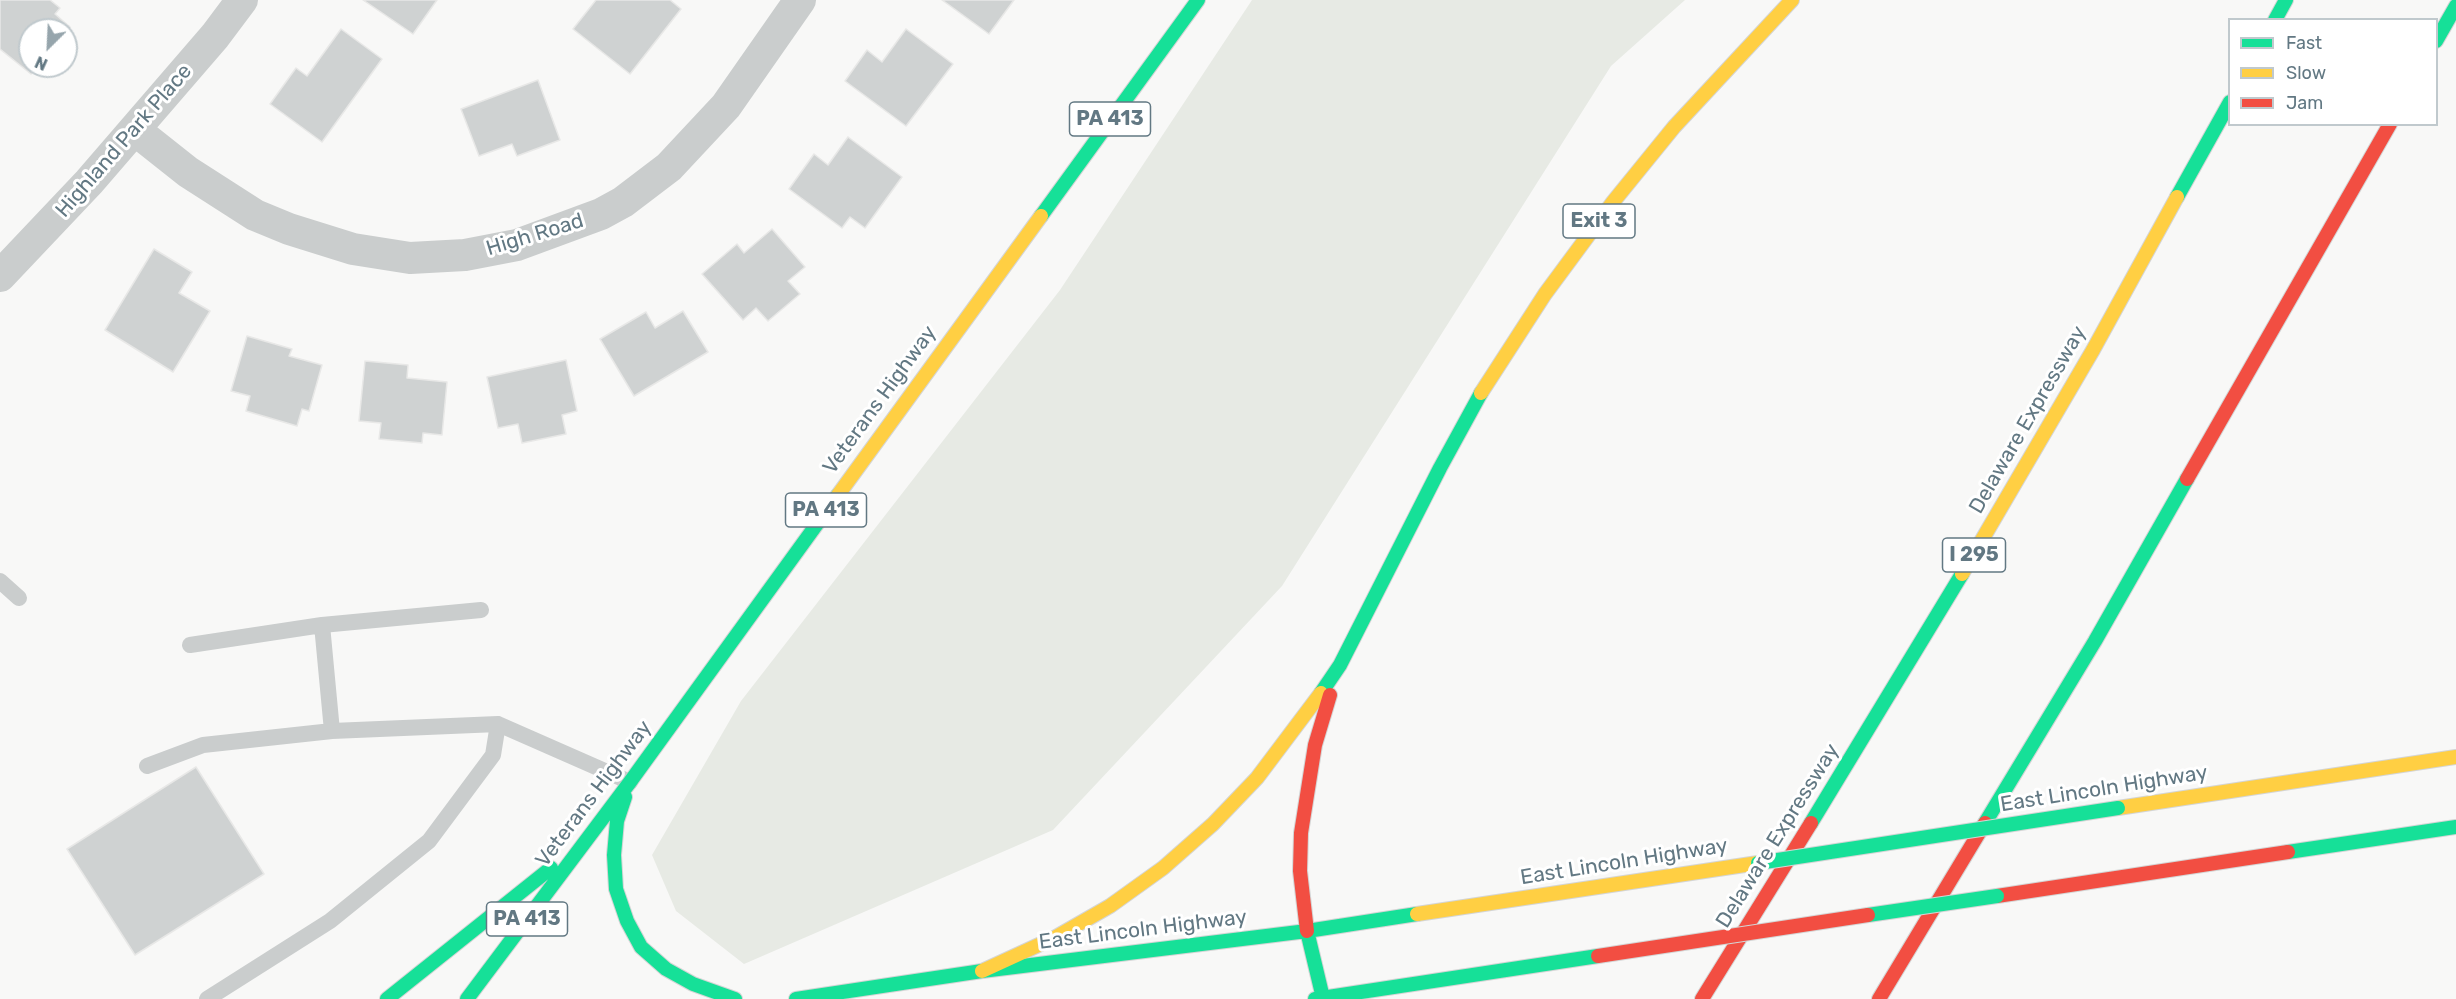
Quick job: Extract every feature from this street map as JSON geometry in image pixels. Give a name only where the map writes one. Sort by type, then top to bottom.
[{"type":"main road","name":"Veterans Highway","points":[[467,999],[630,782],[1197,0]]},
{"type":"main road","name":"Exit 3","points":[[1340,665],[1440,468],[1487,382],[1545,294],[1613,202],[1674,127],[1792,0]]},
{"type":"main road","points":[[2276,18],[2286,0]]},
{"type":"main road","points":[[2438,38],[2456,6]]},
{"type":"main road","name":"Delaware Expressway","points":[[1702,999],[1939,615],[2093,350],[2228,104]]},
{"type":"main road","points":[[1879,999],[2101,631],[2389,126]]},
{"type":"main road","points":[[1340,665],[1315,745],[1306,791],[1300,871],[1307,931],[1320,999],[2456,827]]},
{"type":"main road","points":[[982,971],[1056,937],[1110,906],[1163,868],[1213,824],[1257,778],[1340,665]]},
{"type":"main road","name":"East Lincoln Highway","points":[[796,999],[982,971],[1307,931],[2456,757]]},
{"type":"main road","name":"PA 413","points":[[630,782],[617,821],[614,855],[616,889],[627,921],[641,947],[666,969],[693,984],[735,999]]},
{"type":"main road","points":[[387,999],[588,838]]},
{"type":"street","name":"High Road","points":[[135,130],[188,172],[255,215],[289,229],[352,249],[410,258],[465,255],[517,245],[601,214],[623,202],[669,167],[726,106],[800,0]]},
{"type":"street","name":"Highland Park Place","points":[[0,276],[135,130],[229,5]]},
{"type":"lane","points":[[0,581],[19,598]]},
{"type":"lane","points":[[190,645],[322,625],[481,610]]},
{"type":"lane","points":[[322,625],[332,731]]},
{"type":"lane","points":[[207,999],[330,921],[429,841],[493,755],[498,724]]},
{"type":"lane","points":[[147,766],[203,745],[332,731],[498,724],[630,782]]},
{"type":"shaded area","points":[[1252,0],[1685,0],[1611,66],[1282,586],[1053,830],[744,964],[676,911],[652,855],[741,701],[1060,290]]},
{"type":"building","points":[[0,0],[50,0],[60,8],[55,14],[60,18],[18,18],[18,64],[0,49]]},
{"type":"building","points":[[363,0],[437,0],[413,34]]},
{"type":"building","points":[[596,0],[670,0],[681,9],[630,74],[573,29]]},
{"type":"building","points":[[942,0],[1014,0],[989,34]]},
{"type":"building","points":[[341,29],[382,59],[322,142],[270,104],[296,68],[307,76]]},
{"type":"building","points":[[906,29],[953,64],[906,126],[845,81],[867,50],[882,62]]},
{"type":"building","points":[[538,80],[560,140],[517,156],[512,144],[479,156],[461,109]]},
{"type":"building","points":[[848,137],[902,177],[865,228],[850,217],[842,228],[789,189],[814,154],[828,165]]},
{"type":"building","points":[[772,229],[805,267],[788,281],[800,294],[768,321],[756,308],[743,320],[702,274],[737,244],[744,253]]},
{"type":"building","points":[[154,249],[192,272],[179,293],[210,311],[173,372],[105,330]]},
{"type":"building","points":[[683,311],[708,352],[634,396],[600,339],[646,312],[655,328]]},
{"type":"building","points":[[247,336],[292,349],[289,356],[322,365],[309,411],[302,409],[297,426],[246,411],[250,396],[231,391]]},
{"type":"building","points":[[566,360],[577,411],[562,415],[566,434],[522,443],[518,424],[498,428],[487,377]]},
{"type":"building","points":[[365,361],[408,365],[407,378],[447,382],[442,435],[423,433],[422,443],[379,439],[381,423],[359,421]]},
{"type":"building","points":[[196,767],[264,874],[135,955],[67,849]]},
{"type":"traffic: fast","points":[[1041,216],[1198,0]]},
{"type":"traffic: fast","points":[[2276,18],[2286,0]]},
{"type":"traffic: fast","points":[[2438,38],[2456,6]]},
{"type":"traffic: fast","points":[[2177,197],[2228,106]]},
{"type":"traffic: fast","points":[[1321,693],[1340,665],[1440,468],[1481,393]]},
{"type":"traffic: fast","points":[[1985,823],[2095,641],[2187,479]]},
{"type":"traffic: fast","points":[[467,999],[630,782],[838,495]]},
{"type":"traffic: fast","points":[[1811,823],[1962,574]]},
{"type":"traffic: fast","points":[[625,797],[617,821],[614,855],[616,889],[627,921],[641,947],[666,969],[693,984],[735,999]]},
{"type":"traffic: fast","points":[[1758,863],[2118,808]]},
{"type":"traffic: fast","points":[[2288,852],[2456,827]]},
{"type":"traffic: fast","points":[[387,999],[551,868]]},
{"type":"traffic: fast","points":[[1868,915],[1997,896]]},
{"type":"traffic: fast","points":[[796,999],[982,971],[1307,931],[1417,914]]},
{"type":"traffic: fast","points":[[1307,931],[1323,998]]},
{"type":"traffic: fast","points":[[1315,999],[1598,956]]},
{"type":"traffic: slow","points":[[1481,393],[1545,294],[1613,202],[1674,127],[1792,0]]},
{"type":"traffic: slow","points":[[1962,574],[2093,350],[2177,197]]},
{"type":"traffic: slow","points":[[838,495],[1041,216]]},
{"type":"traffic: slow","points":[[982,971],[1056,937],[1110,906],[1163,868],[1213,824],[1257,778],[1321,693]]},
{"type":"traffic: slow","points":[[2118,808],[2456,757]]},
{"type":"traffic: slow","points":[[1417,914],[1758,863]]},
{"type":"traffic: jam","points":[[2187,479],[2389,126]]},
{"type":"traffic: jam","points":[[1307,931],[1300,871],[1301,833],[1315,745],[1330,695]]},
{"type":"traffic: jam","points":[[1702,999],[1811,823]]},
{"type":"traffic: jam","points":[[1879,999],[1985,823]]},
{"type":"traffic: jam","points":[[1997,896],[2288,852]]},
{"type":"traffic: jam","points":[[1598,956],[1868,915]]}]
